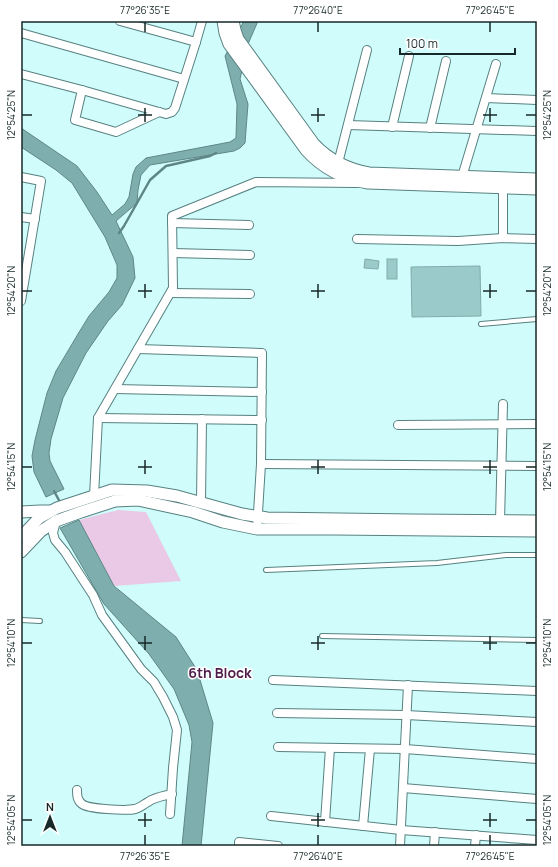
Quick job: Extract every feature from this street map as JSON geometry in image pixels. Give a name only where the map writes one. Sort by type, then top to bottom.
[{"type":"street","points":[[120,21],[196,42]]},
{"type":"street","points":[[21,74],[166,114],[172,112],[175,108],[202,21]]},
{"type":"street","points":[[223,21],[229,44],[249,63]]},
{"type":"street","points":[[234,26],[249,63],[306,150],[319,163],[337,168],[353,169],[369,173],[460,181],[503,183],[537,189]]},
{"type":"street","points":[[21,34],[184,80]]},
{"type":"street","points":[[337,168],[367,50]]},
{"type":"street","points":[[392,126],[409,56]]},
{"type":"street","points":[[430,128],[446,62]]},
{"type":"street","points":[[460,181],[496,64]]},
{"type":"street","points":[[82,90],[76,120],[116,132],[159,112]]},
{"type":"street","points":[[486,98],[537,100]]},
{"type":"street","points":[[348,125],[537,131]]},
{"type":"street","points":[[337,168],[350,179],[377,183]]},
{"type":"street","points":[[21,177],[41,181],[21,301]]},
{"type":"street","points":[[503,183],[537,179]]},
{"type":"street","points":[[94,496],[98,418],[173,288],[172,216],[256,182],[377,183],[460,181]]},
{"type":"street","points":[[503,183],[503,238]]},
{"type":"street","points":[[21,217],[35,219]]},
{"type":"street","points":[[172,223],[249,225]]},
{"type":"street","points":[[357,239],[458,241],[503,238],[537,239]]},
{"type":"street","points":[[173,253],[250,255]]},
{"type":"street","points":[[171,293],[250,294]]},
{"type":"street","points":[[138,349],[262,353],[262,420],[258,529]]},
{"type":"street","points":[[115,389],[262,392]]},
{"type":"street","points":[[500,521],[503,404]]},
{"type":"street","points":[[98,418],[262,420]]},
{"type":"street","points":[[201,503],[202,419]]},
{"type":"street","points":[[398,425],[537,424]]},
{"type":"street","points":[[261,464],[537,466]]},
{"type":"street","points":[[21,512],[40,511],[60,507],[112,490],[147,491],[177,496],[242,514],[266,518],[537,521]]},
{"type":"street","points":[[21,552],[40,531],[64,518],[115,501],[138,500],[193,512],[223,522],[258,529],[537,531]]},
{"type":"street","points":[[60,507],[64,518]]},
{"type":"street","points":[[21,537],[39,518],[60,507]]},
{"type":"street","points":[[64,518],[53,533],[55,540],[65,552],[93,595],[102,615],[140,669],[154,682],[173,717],[177,730],[170,814]]},
{"type":"street","points":[[273,680],[537,691]]},
{"type":"street","points":[[400,846],[408,685]]},
{"type":"street","points":[[277,713],[406,715],[537,722]]},
{"type":"street","points":[[278,747],[405,749],[537,759]]},
{"type":"street","points":[[325,822],[330,748]]},
{"type":"street","points":[[363,826],[370,749]]},
{"type":"street","points":[[403,788],[537,799]]},
{"type":"street","points":[[78,790],[78,798],[82,805],[104,809],[135,809],[152,800],[172,794]]},
{"type":"street","points":[[271,816],[401,830],[476,835],[515,842],[537,840]]},
{"type":"street","points":[[434,846],[435,832]]},
{"type":"street","points":[[475,846],[476,835]]},
{"type":"street","points":[[239,846],[239,842],[278,846]]},
{"type":"lane","points":[[481,324],[537,319]]},
{"type":"lane","points":[[266,570],[437,563],[506,555],[537,555]]},
{"type":"lane","points":[[21,620],[40,621]]},
{"type":"lane","points":[[322,636],[537,640]]},
{"type":"shaded area","points":[[118,510],[146,512],[181,581],[114,586],[79,520]]},
{"type":"water","points":[[244,21],[258,21],[248,44],[240,79],[248,104],[245,143],[234,151],[150,165],[141,175],[137,203],[116,221],[133,257],[135,278],[122,305],[108,321],[86,353],[63,398],[51,439],[49,453],[50,461],[64,489],[46,497],[34,472],[32,456],[47,393],[56,371],[78,334],[89,316],[109,292],[117,278],[117,265],[105,237],[72,183],[56,170],[21,147],[21,128],[77,166],[112,215],[125,204],[129,197],[133,174],[136,167],[146,158],[230,142],[236,138],[237,104],[225,56]]},
{"type":"water","points":[[79,520],[114,586],[176,637],[197,670],[213,723],[201,846],[182,846],[192,742],[189,725],[174,689],[149,654],[104,604],[60,528]]},
{"type":"building","points":[[365,259],[379,261],[378,269],[364,268]]},
{"type":"building","points":[[387,259],[397,259],[397,279],[387,279]]},
{"type":"building","points":[[480,266],[481,316],[412,317],[411,267]]},
{"type":"waterway","points":[[119,233],[150,180],[166,166],[210,156],[216,153]]},
{"type":"waterway","points":[[54,491],[61,504]]},
{"type":"district","name":"6th Block","points":[[220,672]]}]
